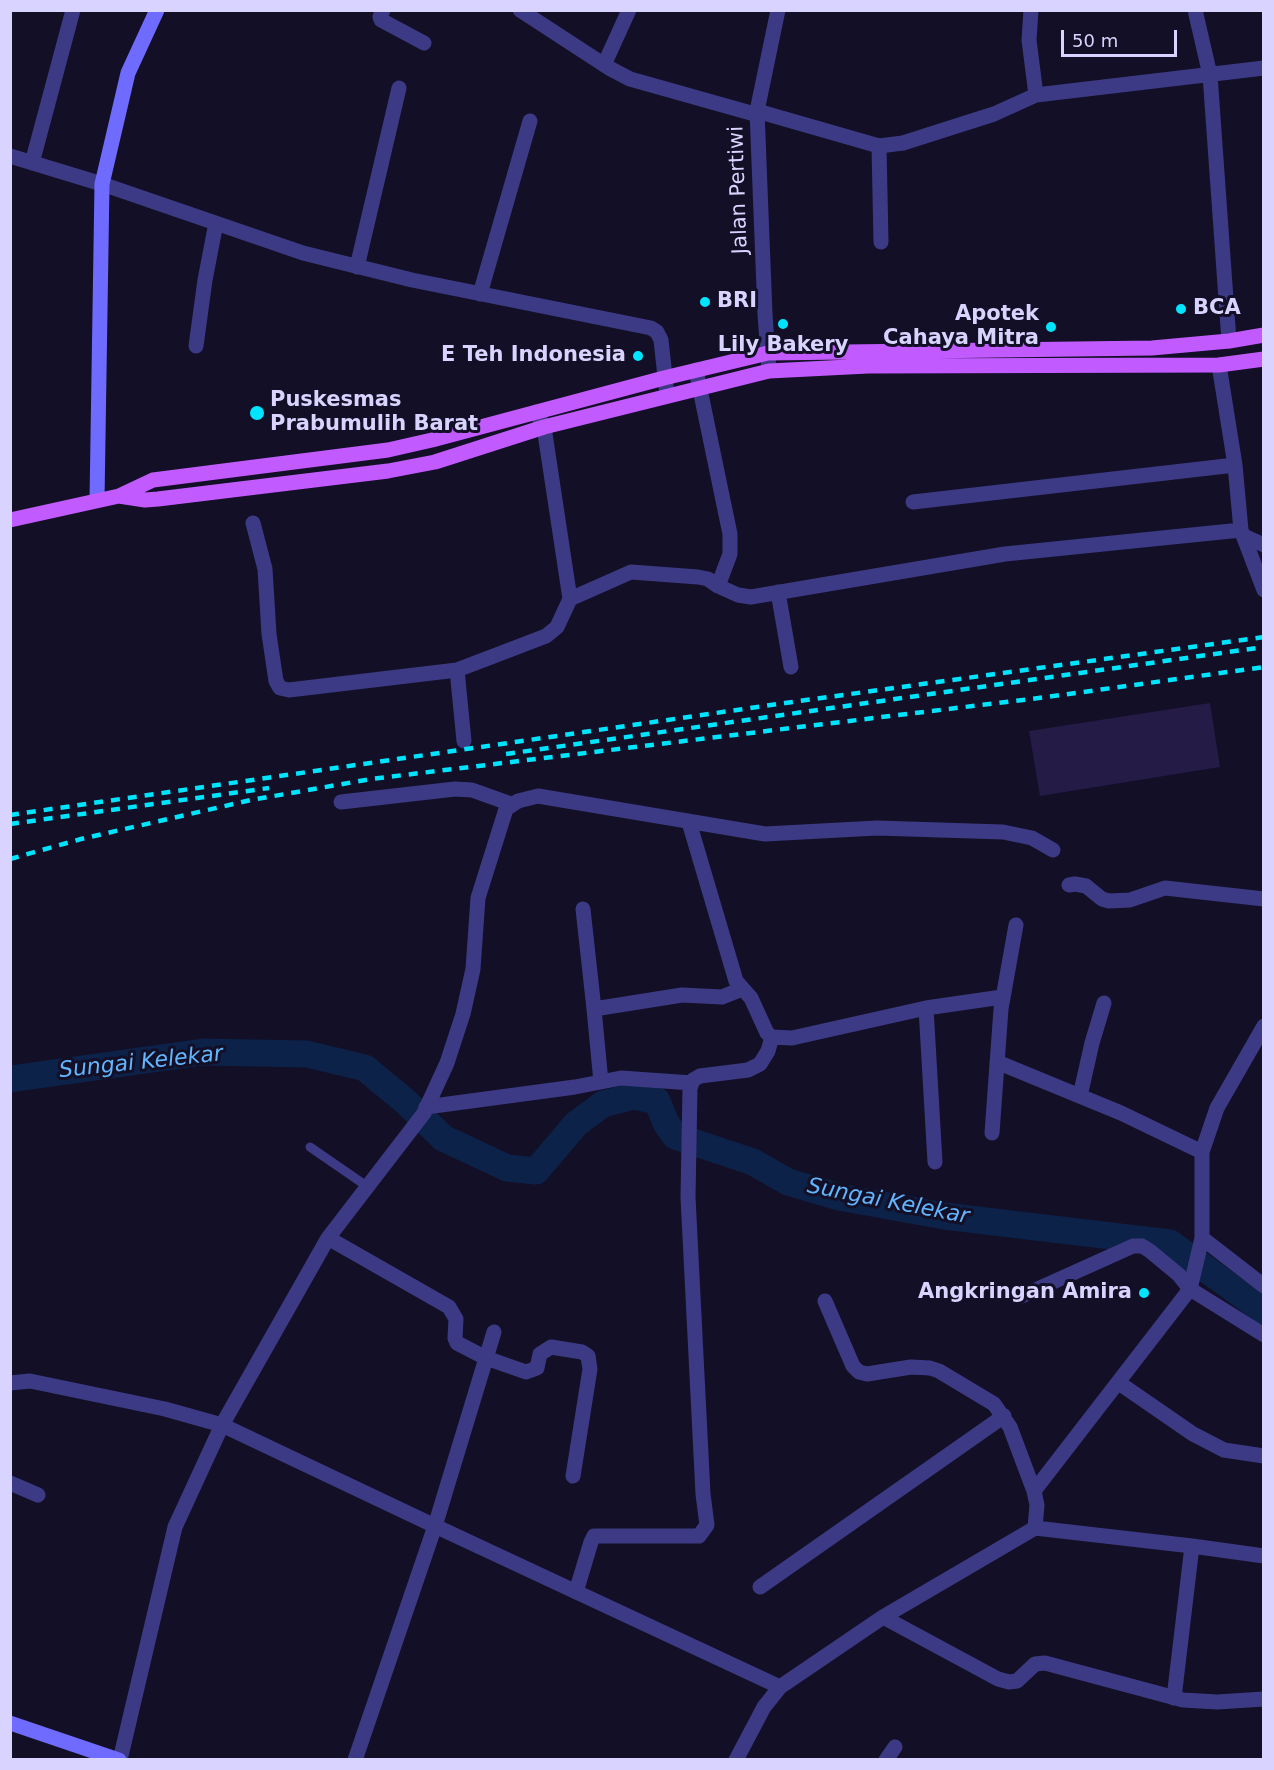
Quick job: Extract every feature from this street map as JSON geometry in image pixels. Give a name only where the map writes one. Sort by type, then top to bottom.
[{"type":"main road","points":[[10,520],[119,496],[153,480],[388,450],[432,441],[664,378],[768,353],[1152,348],[1229,341],[1263,335]]},
{"type":"main road","points":[[119,496],[144,500],[158,499],[388,471],[435,462],[544,427],[769,371],[868,366],[1219,365],[1263,359]]},
{"type":"street","points":[[32,163],[74,10]]},
{"type":"street","points":[[97,500],[102,184],[128,74],[157,10]]},
{"type":"street","points":[[383,10],[381,20],[424,43]]},
{"type":"street","points":[[520,10],[604,65],[630,79],[879,146],[903,143],[994,114],[1036,95],[1263,68]]},
{"type":"street","points":[[604,65],[629,10]]},
{"type":"street","name":"Jalan Pertiwi","points":[[769,371],[758,113],[778,10]]},
{"type":"street","points":[[1031,10],[1029,40],[1036,95]]},
{"type":"street","points":[[1194,10],[1210,75],[1229,341]]},
{"type":"street","points":[[357,267],[399,88]]},
{"type":"street","points":[[480,294],[530,121]]},
{"type":"street","points":[[879,146],[881,242]]},
{"type":"street","points":[[10,156],[102,184],[303,253],[480,294],[651,328],[657,332],[661,340],[667,395]]},
{"type":"street","points":[[196,346],[204,280],[216,224]]},
{"type":"street","points":[[1219,365],[1235,465],[1242,533],[1257,557],[1263,590]]},
{"type":"street","points":[[696,370],[730,534],[730,554],[718,586]]},
{"type":"street","points":[[253,524],[265,569],[269,634],[276,681],[280,687],[289,690],[457,670],[546,636],[557,627],[570,599],[544,427],[537,412]]},
{"type":"street","points":[[913,502],[1235,465]]},
{"type":"street","points":[[570,599],[631,572],[708,579],[738,595],[752,597],[1005,554],[1242,533],[1263,545]]},
{"type":"street","points":[[778,592],[791,667]]},
{"type":"street","points":[[457,670],[464,741]]},
{"type":"street","points":[[341,802],[455,789],[472,790],[512,804]]},
{"type":"street","points":[[10,1723],[120,1760],[175,1527],[222,1425],[328,1238],[425,1110],[447,1063],[463,1014],[473,969],[478,898],[506,809],[527,797],[538,796],[765,834],[877,828],[1004,832],[1032,838],[1053,850]]},
{"type":"street","points":[[689,822],[736,981],[757,1007],[772,1037],[792,1038],[926,1008],[1002,997]]},
{"type":"street","points":[[1069,885],[1086,886],[1102,899],[1109,901],[1130,900],[1166,888],[1263,899]]},
{"type":"street","points":[[583,909],[601,1082]]},
{"type":"street","points":[[992,1133],[1002,997],[1016,925]]},
{"type":"street","points":[[594,1010],[682,995],[722,997],[742,988]]},
{"type":"street","points":[[1080,1096],[1104,1003]]},
{"type":"street","points":[[926,1008],[935,1162]]},
{"type":"street","points":[[1034,1491],[1191,1287],[1201,1242],[1202,1152],[1217,1108],[1263,1026]]},
{"type":"street","points":[[576,1592],[594,1536],[699,1536],[707,1525],[703,1494],[688,1197],[690,1088],[693,1080],[700,1076],[748,1070],[760,1065],[768,1051],[772,1037]]},
{"type":"street","points":[[997,1062],[1121,1113],[1202,1152]]},
{"type":"street","points":[[425,1110],[575,1088],[621,1078],[692,1083]]},
{"type":"street","points":[[328,1238],[449,1307],[456,1319],[455,1338],[458,1343],[486,1358],[526,1372],[537,1368],[540,1354],[551,1347],[574,1350],[588,1356],[590,1369],[573,1476]]},
{"type":"street","points":[[1201,1242],[1263,1286]]},
{"type":"street","points":[[1022,1296],[1133,1246],[1142,1246],[1191,1287],[1263,1335]]},
{"type":"street","points":[[825,1300],[853,1366],[859,1372],[867,1374],[911,1367],[930,1368],[994,1404],[1010,1427],[1034,1491],[1037,1505],[1035,1528]]},
{"type":"street","points":[[355,1760],[435,1526],[494,1332]]},
{"type":"street","points":[[10,1383],[30,1381],[165,1409],[222,1425],[780,1687]]},
{"type":"street","points":[[1119,1383],[1193,1434],[1224,1450],[1263,1456]]},
{"type":"street","points":[[760,1587],[1004,1416]]},
{"type":"street","points":[[10,1483],[38,1495]]},
{"type":"street","points":[[736,1760],[764,1707],[780,1687],[883,1617],[1035,1528],[1263,1556]]},
{"type":"street","points":[[1174,1698],[1192,1546]]},
{"type":"street","points":[[883,1617],[1009,1683],[1017,1681],[1035,1664],[1045,1663],[1174,1698],[1217,1702],[1263,1699]]},
{"type":"lane","points":[[310,1147],[368,1187]]},
{"type":"building","points":[[1210,703],[1220,767],[1040,796],[1029,731]]},
{"type":"waterway","name":"Sungai Kelekar","points":[[10,1079],[203,1052],[307,1054],[365,1068],[406,1102],[443,1138],[507,1168],[536,1171],[576,1124],[603,1104],[634,1096],[657,1101],[666,1123],[675,1136],[753,1162],[788,1182],[839,1197],[944,1216],[1170,1243],[1264,1311]]},
{"type":"railway","points":[[10,815],[785,703],[1264,637]]},
{"type":"railway","points":[[506,754],[1264,647]]},
{"type":"railway","points":[[10,859],[81,839],[251,800],[371,779],[1047,697],[1264,667]]},
{"type":"railway","points":[[10,824],[269,788]]},
{"type":"place","name":"BRI","points":[[705,302]]},
{"type":"place","name":"BCA","points":[[1181,309]]},
{"type":"place","name":"Lily Bakery","points":[[783,324]]},
{"type":"place","name":"Apotek Cahaya Mitra","points":[[1051,327]]},
{"type":"place","name":"E Teh Indonesia","points":[[638,356]]},
{"type":"place","name":"Puskesmas Prabumulih Barat","points":[[257,413]]},
{"type":"place","name":"Angkringan Amira","points":[[1144,1293]]}]
